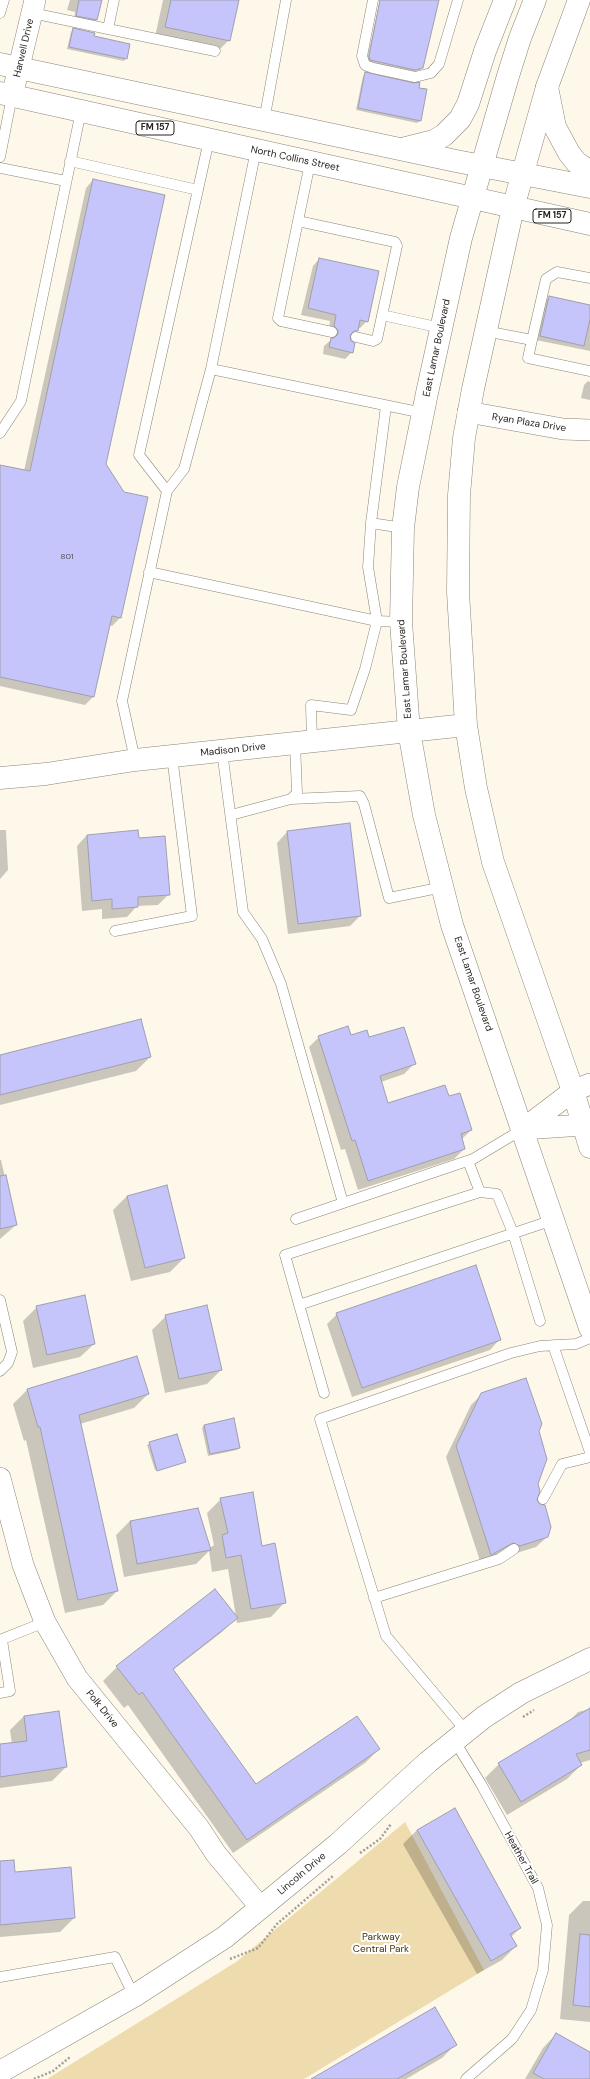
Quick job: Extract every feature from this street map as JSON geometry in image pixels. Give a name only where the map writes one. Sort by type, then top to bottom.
[{"type":"main road","points":[[401,149],[434,141],[460,119],[468,104],[485,51],[505,0]]},
{"type":"main road","name":"East Lamar Boulevard","points":[[535,0],[520,38],[461,238],[422,413],[408,487],[403,528],[401,622],[409,731],[424,816],[452,925],[590,1328]]},
{"type":"main road","points":[[579,0],[546,87],[524,174],[513,208],[468,412],[458,495],[458,585],[466,725],[476,788],[493,862],[581,1088],[590,1147]]},
{"type":"main road","points":[[10,66],[264,121],[590,187]]},
{"type":"main road","points":[[546,87],[557,132],[576,162],[590,172]]},
{"type":"main road","name":"North Collins Street","points":[[6,94],[472,199],[590,224]]},
{"type":"main road","name":"Madison Drive","points":[[0,778],[46,774],[135,760],[466,725]]},
{"type":"main road","name":"Lincoln Drive","points":[[0,2072],[134,1996],[225,1937],[338,1844],[428,1762],[460,1736],[521,1693],[590,1659]]},
{"type":"street","name":"Harwell Drive","points":[[6,94],[10,66],[34,7]]},
{"type":"street","name":"Ryan Plaza Drive","points":[[468,412],[563,429],[590,430]]},
{"type":"street","points":[[523,1129],[581,1088]]},
{"type":"street","points":[[523,1129],[586,1124]]},
{"type":"street","name":"Polk Drive","points":[[0,1478],[23,1565],[45,1622],[78,1678],[199,1828],[216,1854],[261,1908]]},
{"type":"lane","points":[[0,13],[4,0]]},
{"type":"lane","points":[[108,29],[114,0]]},
{"type":"lane","points":[[264,121],[286,0]]},
{"type":"lane","points":[[373,0],[362,56],[365,64],[373,68],[415,77],[431,73],[439,64],[458,0]]},
{"type":"lane","points":[[34,7],[108,29],[215,52]]},
{"type":"lane","points":[[0,158],[6,94]]},
{"type":"lane","points":[[0,433],[21,401],[81,111]]},
{"type":"lane","points":[[166,491],[139,455],[209,140]]},
{"type":"lane","points":[[135,760],[122,701],[166,491],[184,469],[211,369],[256,150]]},
{"type":"lane","points":[[70,161],[198,190]]},
{"type":"lane","points":[[310,162],[278,318],[281,321],[332,332]]},
{"type":"lane","points":[[0,168],[66,181]]},
{"type":"lane","points":[[298,221],[395,242],[397,246],[377,340],[373,341],[356,337]]},
{"type":"lane","points":[[590,278],[557,272],[546,279],[528,358],[590,371]]},
{"type":"lane","points":[[382,315],[441,328]]},
{"type":"lane","points":[[486,331],[532,340]]},
{"type":"lane","points":[[211,369],[422,413]]},
{"type":"lane","points":[[291,799],[297,793],[311,705],[351,710],[366,669],[377,621],[368,567],[386,406]]},
{"type":"lane","points":[[372,524],[403,528]]},
{"type":"lane","points":[[149,572],[377,621],[401,622]]},
{"type":"lane","points":[[222,751],[243,912],[262,939],[281,984],[343,1203]]},
{"type":"lane","points":[[114,931],[192,916],[172,756]]},
{"type":"lane","points":[[231,815],[291,799],[360,796],[364,804],[389,898],[443,887]]},
{"type":"lane","points":[[296,1219],[468,1161],[523,1129]]},
{"type":"lane","points":[[468,1161],[480,1192]]},
{"type":"lane","points":[[324,1393],[285,1255],[480,1192],[497,1194],[513,1233],[540,1321]]},
{"type":"lane","points":[[299,1305],[553,1220]]},
{"type":"lane","points":[[0,1300],[12,1352],[8,1363],[0,1370]]},
{"type":"lane","points":[[590,1338],[576,1344],[554,1345],[590,1452]]},
{"type":"lane","name":"Heather Trail","points":[[466,2079],[512,2039],[532,2010],[543,1970],[547,1925],[538,1888],[481,1784],[460,1736],[386,1636],[320,1419],[511,1353],[540,1346],[554,1345]]},
{"type":"lane","points":[[543,1499],[562,1464],[590,1457]]},
{"type":"lane","points":[[374,1598],[498,1559],[514,1549]]},
{"type":"lane","points":[[0,1693],[10,1691],[1,1640],[45,1622]]},
{"type":"lane","points":[[0,1977],[115,1957],[134,1996]]},
{"type":"green space","name":"Parkway Central Park","points":[[405,1822],[484,1970],[304,2079],[47,2079],[236,1962]]},
{"type":"building","points":[[79,0],[102,0],[97,20],[76,16]]},
{"type":"building","points":[[171,0],[239,0],[230,41],[165,27]]},
{"type":"building","points":[[380,0],[439,0],[423,68],[415,70],[370,60],[369,56]]},
{"type":"building","points":[[73,28],[95,33],[94,36],[130,44],[127,59],[69,47]]},
{"type":"building","points":[[365,72],[414,83],[420,82],[419,88],[427,89],[421,121],[358,108]]},
{"type":"building","points":[[93,179],[165,195],[106,464],[124,492],[148,497],[121,618],[112,616],[94,697],[0,677],[0,465],[30,471]]},
{"type":"building","points":[[319,258],[379,271],[368,322],[360,320],[358,331],[354,331],[350,335],[351,341],[355,343],[353,353],[329,347],[331,338],[334,338],[338,334],[338,330],[334,326],[336,315],[308,308]]},
{"type":"building","points":[[549,296],[590,305],[590,319],[584,346],[540,336]]},
{"type":"building","points":[[350,823],[361,916],[298,924],[287,831]]},
{"type":"building","points":[[138,830],[139,838],[165,836],[170,895],[138,897],[138,907],[112,909],[112,899],[92,901],[87,835]]},
{"type":"building","points":[[141,1019],[151,1057],[0,1095],[0,1055]]},
{"type":"building","points":[[348,1026],[351,1035],[367,1030],[369,1037],[404,1027],[416,1064],[380,1076],[388,1103],[445,1085],[449,1096],[460,1093],[472,1130],[461,1134],[465,1149],[368,1181],[355,1140],[352,1141],[318,1036]]},
{"type":"building","points":[[6,1175],[17,1225],[0,1229],[0,1176]]},
{"type":"building","points":[[167,1185],[185,1258],[145,1268],[127,1196]]},
{"type":"building","points":[[476,1265],[501,1340],[362,1388],[336,1313]]},
{"type":"building","points":[[85,1295],[95,1344],[47,1355],[36,1306]]},
{"type":"building","points":[[207,1305],[222,1370],[179,1379],[165,1315]]},
{"type":"building","points":[[137,1356],[149,1394],[79,1415],[118,1591],[78,1600],[40,1427],[38,1427],[27,1389]]},
{"type":"building","points":[[526,1378],[542,1424],[539,1431],[547,1459],[538,1484],[540,1491],[537,1500],[540,1504],[545,1505],[551,1527],[548,1537],[520,1546],[513,1543],[491,1555],[456,1446],[481,1393]]},
{"type":"building","points":[[234,1418],[240,1448],[210,1454],[204,1425]]},
{"type":"building","points":[[177,1434],[186,1462],[157,1471],[149,1442]]},
{"type":"building","points":[[253,1492],[262,1546],[275,1543],[286,1603],[251,1609],[241,1555],[226,1558],[222,1535],[228,1533],[220,1498]]},
{"type":"building","points":[[198,1508],[211,1550],[137,1564],[130,1521]]},
{"type":"building","points":[[215,1589],[238,1618],[173,1669],[256,1784],[357,1716],[380,1749],[247,1840],[142,1692],[139,1695],[116,1666]]},
{"type":"building","points":[[590,1708],[590,1750],[576,1754],[582,1765],[521,1802],[498,1763]]},
{"type":"building","points":[[59,1711],[67,1767],[0,1777],[0,1744],[27,1741],[24,1716]]},
{"type":"building","points":[[455,1808],[521,1928],[510,1934],[517,1946],[491,1961],[417,1830]]},
{"type":"building","points":[[14,1860],[15,1872],[71,1867],[75,1918],[0,1925],[0,1861]]},
{"type":"building","points":[[580,1934],[590,1935],[590,2007],[573,2005]]},
{"type":"building","points":[[435,2007],[457,2045],[397,2079],[311,2079]]},
{"type":"building","points":[[556,2033],[590,2052],[590,2079],[544,2079],[533,2073]]}]
